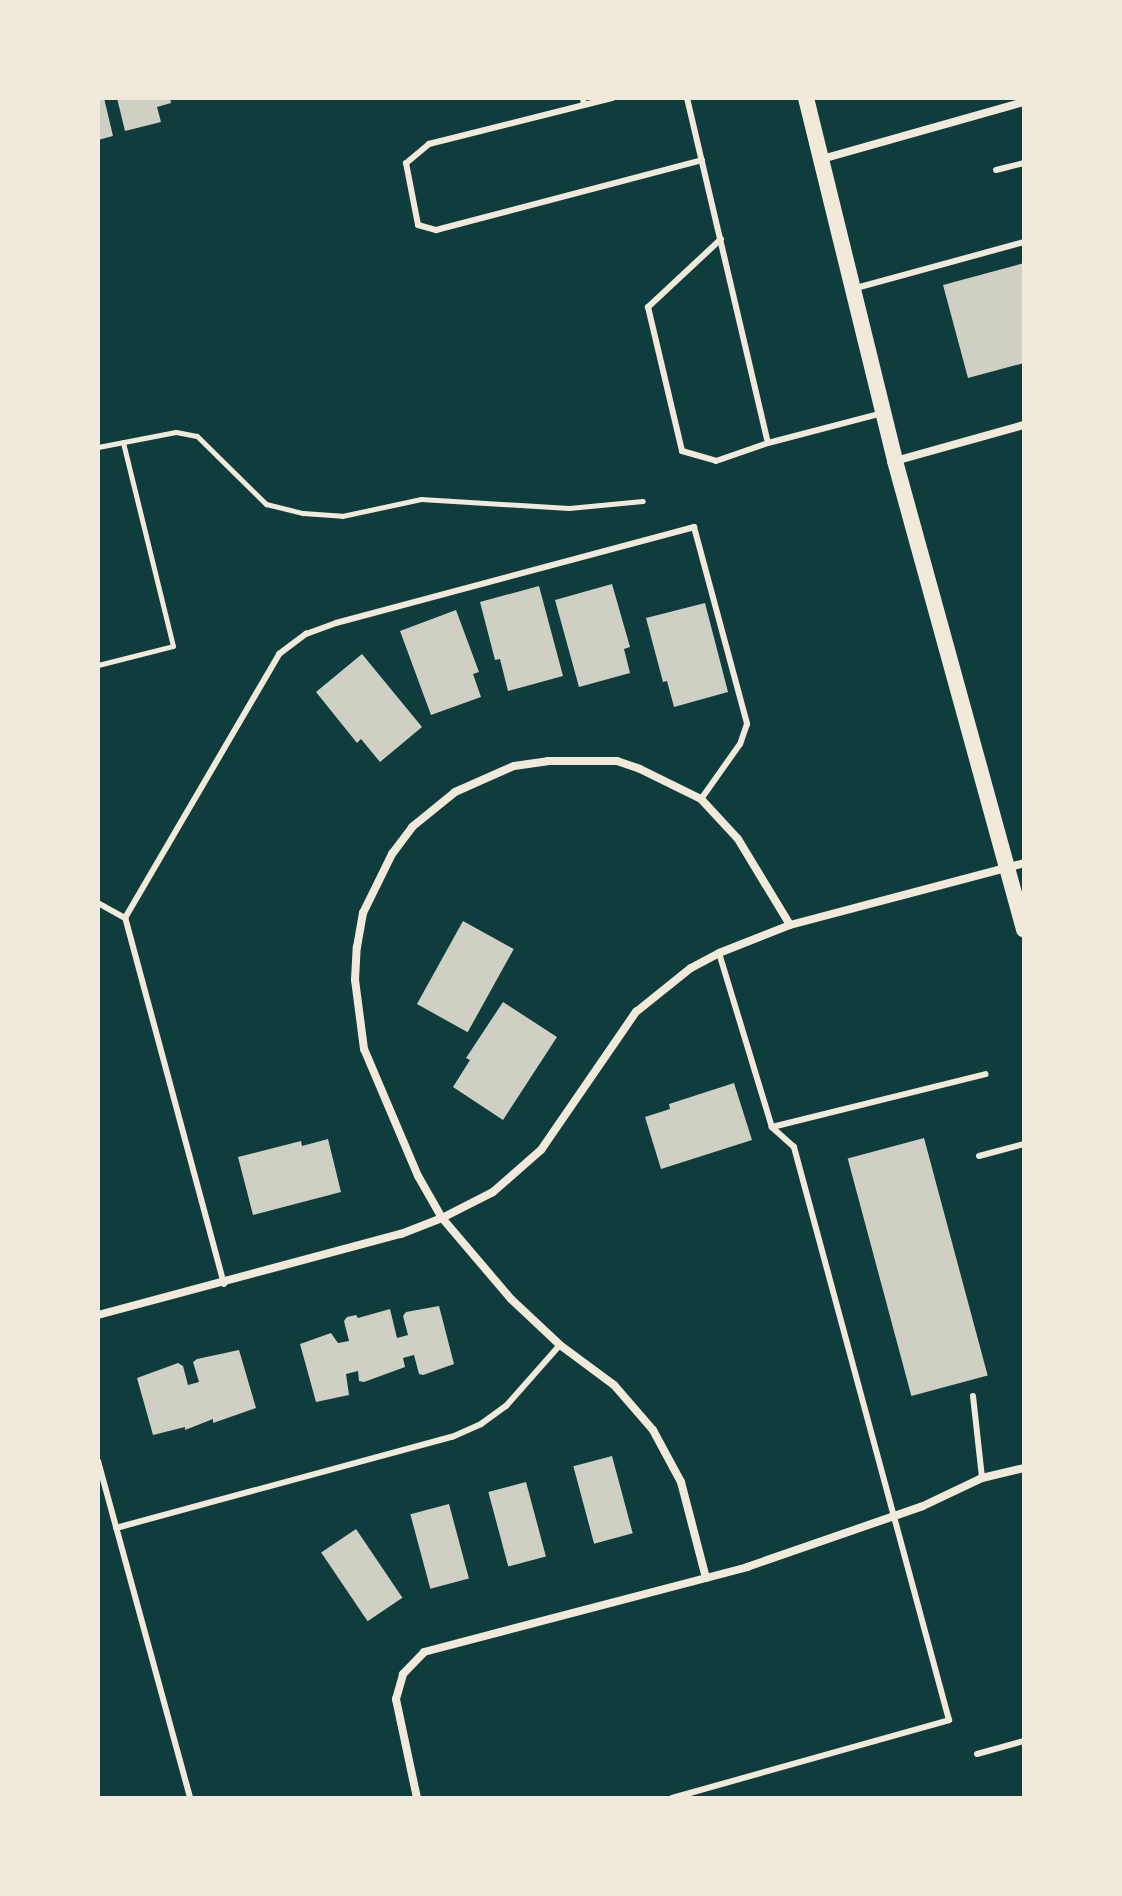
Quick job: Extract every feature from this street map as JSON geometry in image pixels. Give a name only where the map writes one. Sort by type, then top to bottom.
[{"type":"main road","points":[[806,98],[895,461],[1024,930]]},
{"type":"street","points":[[822,159],[1024,102]]},
{"type":"street","points":[[895,461],[1024,425]]},
{"type":"street","points":[[706,1578],[681,1482],[653,1430],[614,1385],[560,1345],[511,1299],[442,1218],[418,1176],[364,1049],[355,980],[357,947],[363,913],[392,854],[412,827],[455,792],[514,766],[548,761],[617,761],[701,799],[738,839],[790,925]]},
{"type":"street","points":[[98,1315],[224,1284],[401,1234],[442,1218],[493,1192],[541,1150],[636,1012],[691,968],[719,953],[790,925],[1024,863]]},
{"type":"street","points":[[417,1798],[396,1699],[403,1674],[424,1652],[816,1546],[897,1516],[982,1478],[1024,1468]]},
{"type":"lane","points":[[612,98],[583,102],[429,144],[406,163],[418,225],[436,230],[702,160]]},
{"type":"lane","points":[[687,98],[768,443]]},
{"type":"lane","points":[[996,170],[1024,163]]},
{"type":"lane","points":[[721,239],[648,307],[682,451],[716,461],[768,443],[883,413]]},
{"type":"lane","points":[[853,289],[1024,242]]},
{"type":"lane","points":[[224,1284],[125,918],[251,696],[279,654],[306,634],[694,527],[747,724],[740,744],[701,799]]},
{"type":"lane","points":[[98,903],[125,918]]},
{"type":"lane","points":[[672,1798],[949,1720],[897,1516],[794,1147],[772,1127],[719,953]]},
{"type":"lane","points":[[772,1127],[986,1074]]},
{"type":"lane","points":[[979,1156],[1024,1144]]},
{"type":"lane","points":[[116,1528],[452,1437],[481,1424],[506,1406],[560,1345]]},
{"type":"lane","points":[[973,1396],[982,1478]]},
{"type":"lane","points":[[98,1461],[190,1798]]},
{"type":"lane","points":[[977,1754],[1024,1741]]},
{"type":"path","points":[[98,447],[176,432],[197,436],[266,504],[303,513],[342,516],[421,499],[569,508],[643,501]]},
{"type":"path","points":[[98,665],[173,646],[123,442]]},
{"type":"building","points":[[98,98],[104,98],[113,136],[98,140]]},
{"type":"building","points":[[117,98],[170,98],[171,103],[157,107],[161,122],[125,131]]},
{"type":"building","points":[[1024,263],[1024,363],[968,378],[943,285]]},
{"type":"building","points":[[612,584],[630,647],[624,649],[630,673],[579,687],[555,600]]},
{"type":"building","points":[[539,586],[563,676],[508,691],[500,659],[495,660],[480,602]]},
{"type":"building","points":[[705,603],[728,692],[674,707],[667,681],[663,682],[646,618]]},
{"type":"building","points":[[456,610],[479,672],[473,674],[481,697],[431,715],[400,631]]},
{"type":"building","points":[[362,654],[422,727],[380,762],[361,739],[357,743],[316,692]]},
{"type":"building","points":[[463,921],[514,949],[468,1032],[417,1004]]},
{"type":"building","points":[[503,1002],[557,1037],[503,1120],[453,1087],[470,1060],[466,1058]]},
{"type":"building","points":[[734,1083],[752,1140],[661,1169],[645,1117],[670,1109],[669,1104]]},
{"type":"building","points":[[924,1138],[988,1376],[911,1396],[848,1158]]},
{"type":"building","points":[[328,1139],[341,1192],[253,1215],[238,1157],[301,1141],[302,1146]]},
{"type":"building","points":[[439,1306],[454,1364],[423,1375],[419,1374],[414,1355],[403,1358],[405,1367],[364,1382],[359,1381],[358,1371],[346,1374],[349,1395],[316,1402],[300,1344],[331,1333],[338,1343],[349,1341],[344,1321],[347,1317],[356,1315],[358,1318],[390,1309],[397,1338],[408,1335],[403,1316],[406,1312]]},
{"type":"building","points":[[239,1350],[256,1408],[213,1423],[213,1419],[185,1430],[185,1427],[153,1435],[137,1378],[178,1363],[183,1366],[188,1385],[199,1382],[193,1362]]},
{"type":"building","points":[[612,1456],[633,1533],[594,1544],[573,1466]]},
{"type":"building","points":[[526,1482],[546,1556],[508,1566],[488,1492]]},
{"type":"building","points":[[449,1504],[469,1578],[430,1589],[410,1514]]},
{"type":"building","points":[[356,1529],[402,1598],[368,1621],[321,1552]]}]
